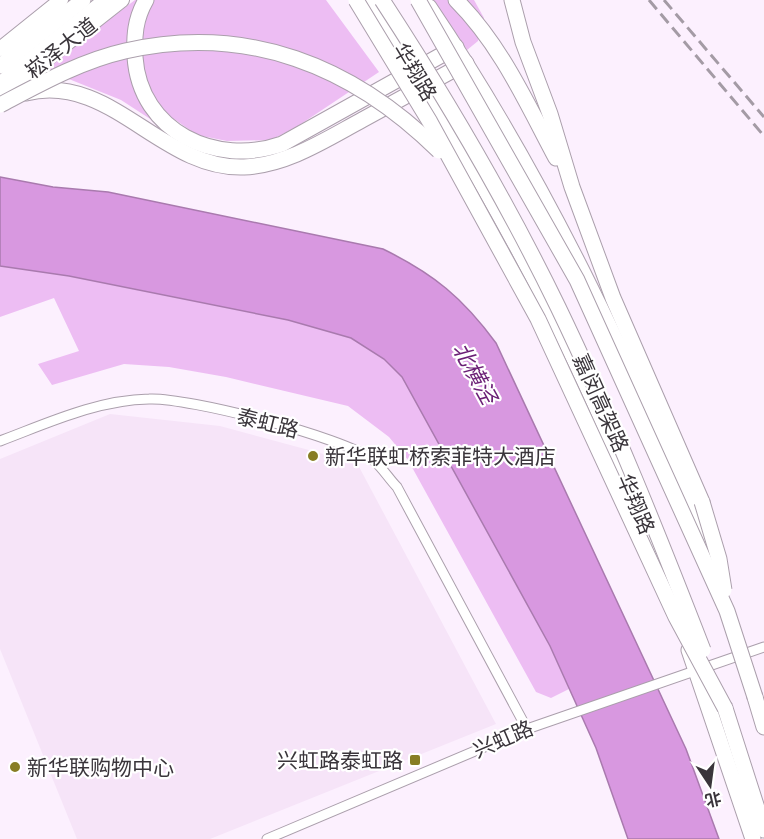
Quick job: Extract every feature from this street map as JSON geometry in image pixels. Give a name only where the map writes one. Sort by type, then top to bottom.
[{"type":"main road","name":"崧泽大道","points":[[0,49],[61,0]]},
{"type":"main road","points":[[0,66],[83,0]]},
{"type":"main road","points":[[0,84],[106,0]]},
{"type":"main road","name":"崧泽大道","points":[[0,97],[122,0]]},
{"type":"main road","points":[[146,0],[138,14],[134,38],[136,67],[141,87],[156,111],[171,128],[194,143],[216,150],[263,151],[282,144],[456,47]]},
{"type":"main road","points":[[356,0],[453,164],[538,319],[676,617],[725,708]]},
{"type":"main road","name":"华翔路","points":[[370,0],[425,86],[558,323],[646,526],[753,839]]},
{"type":"main road","name":"嘉闵高架路","points":[[382,0],[478,158],[558,307],[653,520],[725,708],[764,830]]},
{"type":"main road","name":"嘉闵高架路","points":[[418,0],[577,279],[727,611],[764,727]]},
{"type":"main road","points":[[424,0],[456,47],[512,139],[604,314],[691,508],[734,615],[764,709]]},
{"type":"main road","points":[[456,0],[474,18],[501,56],[572,187]]},
{"type":"main road","points":[[512,0],[523,42],[550,114],[572,187],[613,298],[702,502],[719,558],[727,611]]},
{"type":"main road","points":[[0,105],[76,67],[124,51],[176,43],[222,43],[261,48],[293,56],[362,87],[415,127],[453,164]]},
{"type":"main road","points":[[0,97],[36,90],[80,93],[101,102],[177,150],[201,162],[245,167],[296,154],[466,63]]},
{"type":"street","name":"泰虹路","points":[[0,441],[72,414],[113,403],[150,398],[186,403],[346,445],[373,460],[397,487],[527,729]]},
{"type":"street","name":"兴虹路","points":[[267,839],[570,712],[746,655],[764,647]]},
{"type":"shaded area","points":[[135,0],[326,0],[379,72],[298,126],[271,140],[227,141],[197,135],[174,119],[161,126],[121,100],[44,69]]},
{"type":"shaded area","points":[[433,0],[474,0],[484,18],[478,41],[467,50]]},
{"type":"shaded area","points":[[0,266],[69,276],[288,320],[351,338],[384,358],[402,377],[550,646],[569,689],[551,698],[536,692],[408,460],[389,437],[348,406],[226,377],[169,367],[124,364],[52,385],[38,364],[79,351],[54,298],[0,317]]},
{"type":"shaded area","points":[[110,414],[220,426],[357,463],[496,724],[210,839],[77,839],[0,649],[0,459]]},
{"type":"water","name":"北横泾","points":[[0,177],[53,187],[108,192],[383,249],[418,268],[446,288],[472,313],[496,343],[686,749],[719,839],[628,839],[596,748],[550,646],[402,377],[384,359],[351,338],[288,320],[69,276],[0,266]]},
{"type":"railway","points":[[649,0],[764,136]]},
{"type":"railway","points":[[664,0],[764,117]]},
{"type":"place","name":"新华联虹桥索菲特大酒店","points":[[313,456]]},
{"type":"place","name":"兴虹路泰虹路","points":[[415,760]]},
{"type":"place","name":"新华联购物中心","points":[[15,767]]}]
